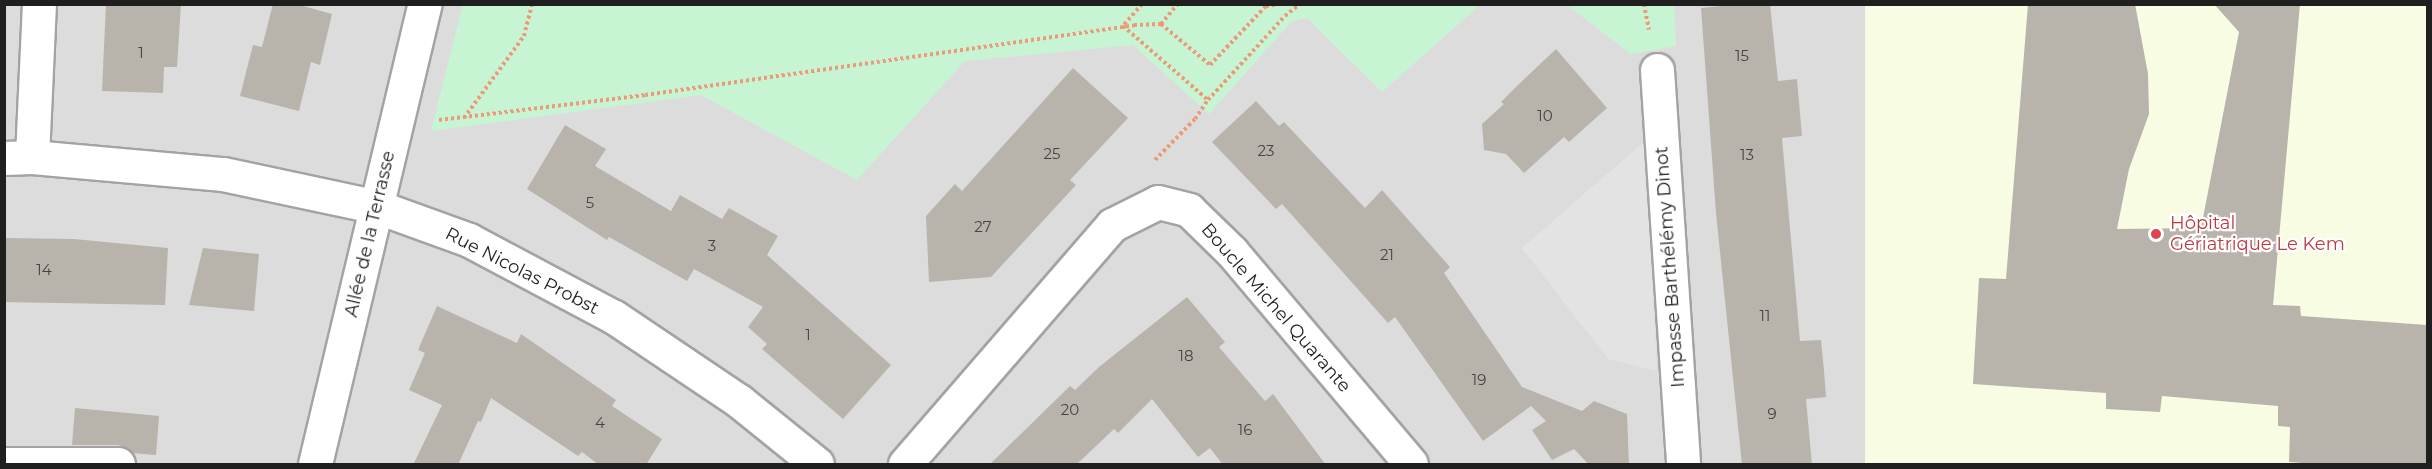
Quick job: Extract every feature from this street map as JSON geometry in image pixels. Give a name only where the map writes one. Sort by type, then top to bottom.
[{"type":"street","points":[[18,157],[39,4]]},
{"type":"street","name":"Allée de la Terrasse","points":[[315,465],[425,4]]},
{"type":"street","name":"Impasse Barthélémy Dinot","points":[[1657,70],[1683,465]]},
{"type":"street","name":"Rue Nicolas Probst","points":[[18,157],[223,174],[378,207],[469,240],[614,317],[739,400],[818,465]]},
{"type":"street","name":"Boucle Michel Quarante","points":[[905,465],[1112,225],[1158,202],[1189,210],[1225,245],[1411,465]]},
{"type":"street","points":[[4,464],[118,465]]},
{"type":"path","points":[[463,118],[524,36],[532,4]]},
{"type":"path","points":[[1123,26],[1142,4]]},
{"type":"path","points":[[1161,24],[1178,4]]},
{"type":"path","points":[[436,120],[1123,26],[1161,24],[1210,64],[1265,5],[1278,4]]},
{"type":"path","points":[[1123,26],[1208,100],[1286,16],[1300,4]]},
{"type":"shaded area","points":[[5,5],[2427,5],[2427,464],[5,464]]},
{"type":"shaded area","name":"Hôpital Gériatrique Le Kem","points":[[1865,5],[2427,5],[2427,464],[1865,464]]},
{"type":"shaded area","points":[[1646,140],[1657,371],[1608,359],[1522,248]]},
{"type":"green space","points":[[463,4],[1480,5],[1382,92],[1307,18],[1292,21],[1209,114],[1133,45],[965,61],[857,180],[701,95],[431,131]]},
{"type":"green space","points":[[1567,5],[1674,5],[1676,46],[1631,54]]},
{"type":"building","points":[[106,4],[181,4],[177,67],[164,67],[163,93],[102,91]]},
{"type":"building","points":[[273,4],[296,4],[332,14],[320,65],[311,62],[299,111],[240,96],[253,45],[262,47]]},
{"type":"building","points":[[1770,4],[1778,81],[1797,79],[1802,136],[1782,138],[1800,341],[1821,340],[1824,371],[1826,397],[1806,399],[1812,465],[1742,465],[1716,213],[1701,8]]},
{"type":"building","points":[[2028,4],[2135,4],[2148,74],[2149,114],[2129,169],[2117,229],[2201,228],[2239,32],[2214,4],[2300,4],[2273,305],[2300,306],[2301,316],[2427,325],[2427,465],[2328,465],[2289,462],[2290,427],[2278,426],[2278,406],[2162,396],[2160,412],[2106,409],[2106,393],[1973,384],[1979,278],[2006,279]]},
{"type":"building","points":[[1556,49],[1607,108],[1569,142],[1564,137],[1524,173],[1506,154],[1484,150],[1482,124],[1504,104],[1501,102]]},
{"type":"building","points":[[1073,68],[1128,118],[1070,180],[1076,185],[991,277],[929,282],[926,216],[955,184],[962,191]]},
{"type":"building","points":[[1256,101],[1279,126],[1284,122],[1365,208],[1382,190],[1450,267],[1444,273],[1522,387],[1582,411],[1594,401],[1627,414],[1629,465],[1589,465],[1574,449],[1552,460],[1532,430],[1546,421],[1531,406],[1483,441],[1395,317],[1388,323],[1282,204],[1276,209],[1212,142]]},
{"type":"building","points":[[565,125],[606,149],[595,166],[671,211],[680,195],[722,219],[729,208],[778,236],[767,255],[891,365],[843,419],[762,349],[767,344],[748,327],[763,307],[694,269],[687,281],[609,237],[607,240],[527,189]]},
{"type":"building","points":[[4,238],[74,239],[168,248],[165,305],[4,302]]},
{"type":"building","points":[[203,248],[259,254],[254,311],[189,305]]},
{"type":"building","points":[[1187,297],[1225,342],[1219,347],[1265,401],[1273,394],[1326,465],[1223,465],[1210,448],[1198,457],[1152,399],[1118,433],[1114,429],[1076,465],[989,465],[1070,386],[1075,390],[1099,367]]},
{"type":"building","points":[[437,306],[517,343],[521,334],[616,400],[612,406],[662,439],[646,465],[599,465],[582,452],[578,456],[491,398],[458,465],[413,465],[442,405],[409,390],[425,353],[418,350]]},
{"type":"building","points":[[75,408],[159,416],[156,455],[133,453],[118,445],[72,445]]},
{"type":"place","name":"Hôpital Gériatrique Le Kem","points":[[2156,234]]}]
